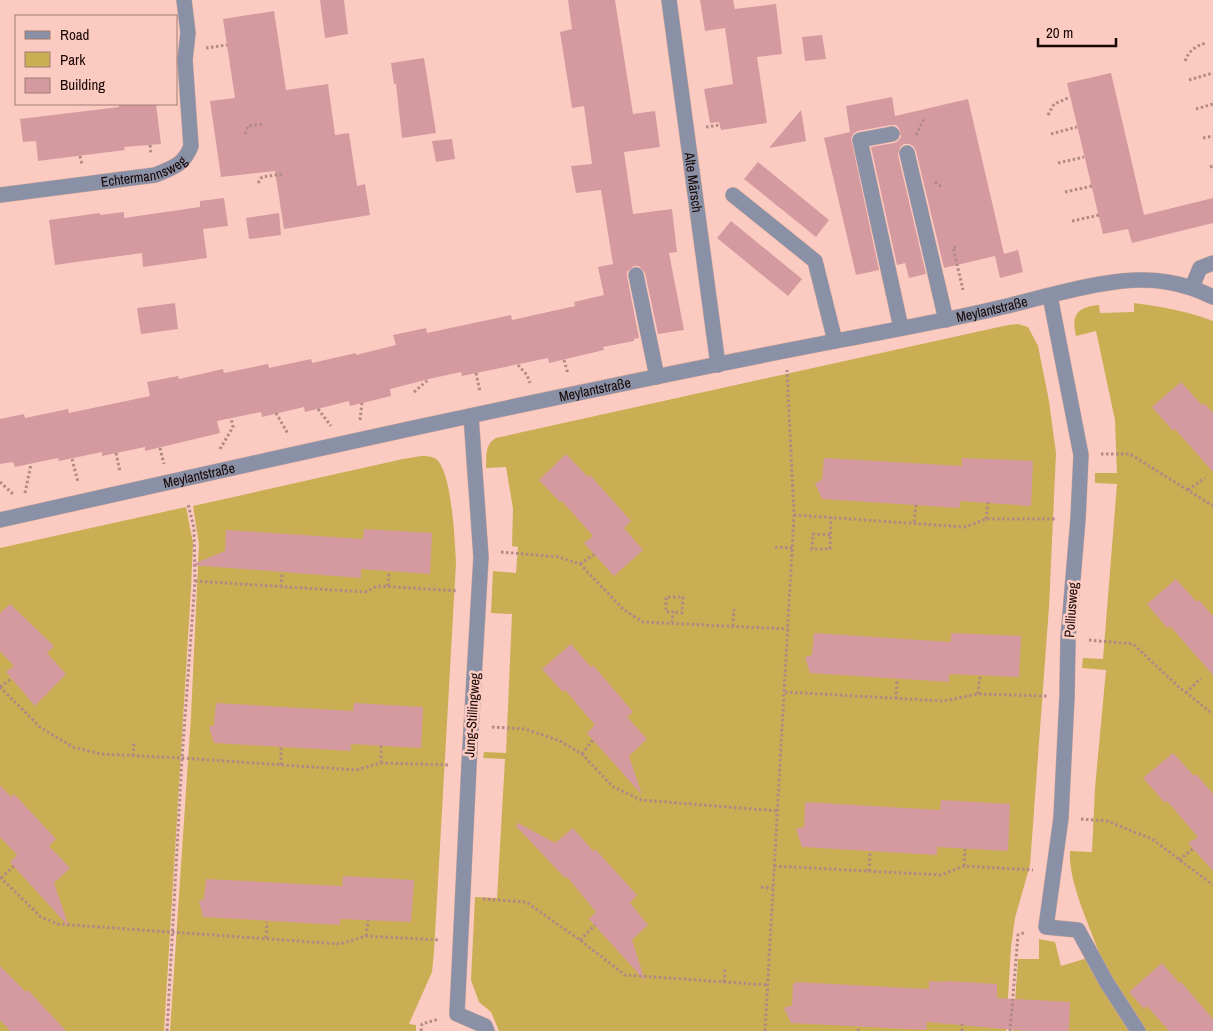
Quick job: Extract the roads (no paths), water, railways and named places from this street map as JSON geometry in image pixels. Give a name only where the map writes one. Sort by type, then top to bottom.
[{"type":"street","name":"Echtermannsweg","points":[[0,195],[155,175],[178,165],[187,157],[191,146],[185,60],[188,33],[184,0]]},
{"type":"street","name":"Alte Märsch","points":[[669,0],[718,365]]},
{"type":"street","points":[[892,134],[860,140],[901,328]]},
{"type":"street","points":[[907,153],[946,320]]},
{"type":"street","points":[[732,195],[816,261],[835,341]]},
{"type":"street","points":[[1192,287],[1200,268],[1213,264]]},
{"type":"street","points":[[636,276],[657,378]]},
{"type":"street","name":"Meylantstraße","points":[[0,520],[471,416],[946,320],[1121,281],[1158,280],[1192,287],[1213,297]]},
{"type":"street","name":"Polliusweg","points":[[1050,296],[1081,455],[1078,519],[1068,638],[1061,818],[1046,926],[1078,930],[1107,983],[1138,1031]]},
{"type":"street","name":"Jung-Stillingweg","points":[[471,416],[481,550],[457,1014],[485,1026],[487,1031]]}]
